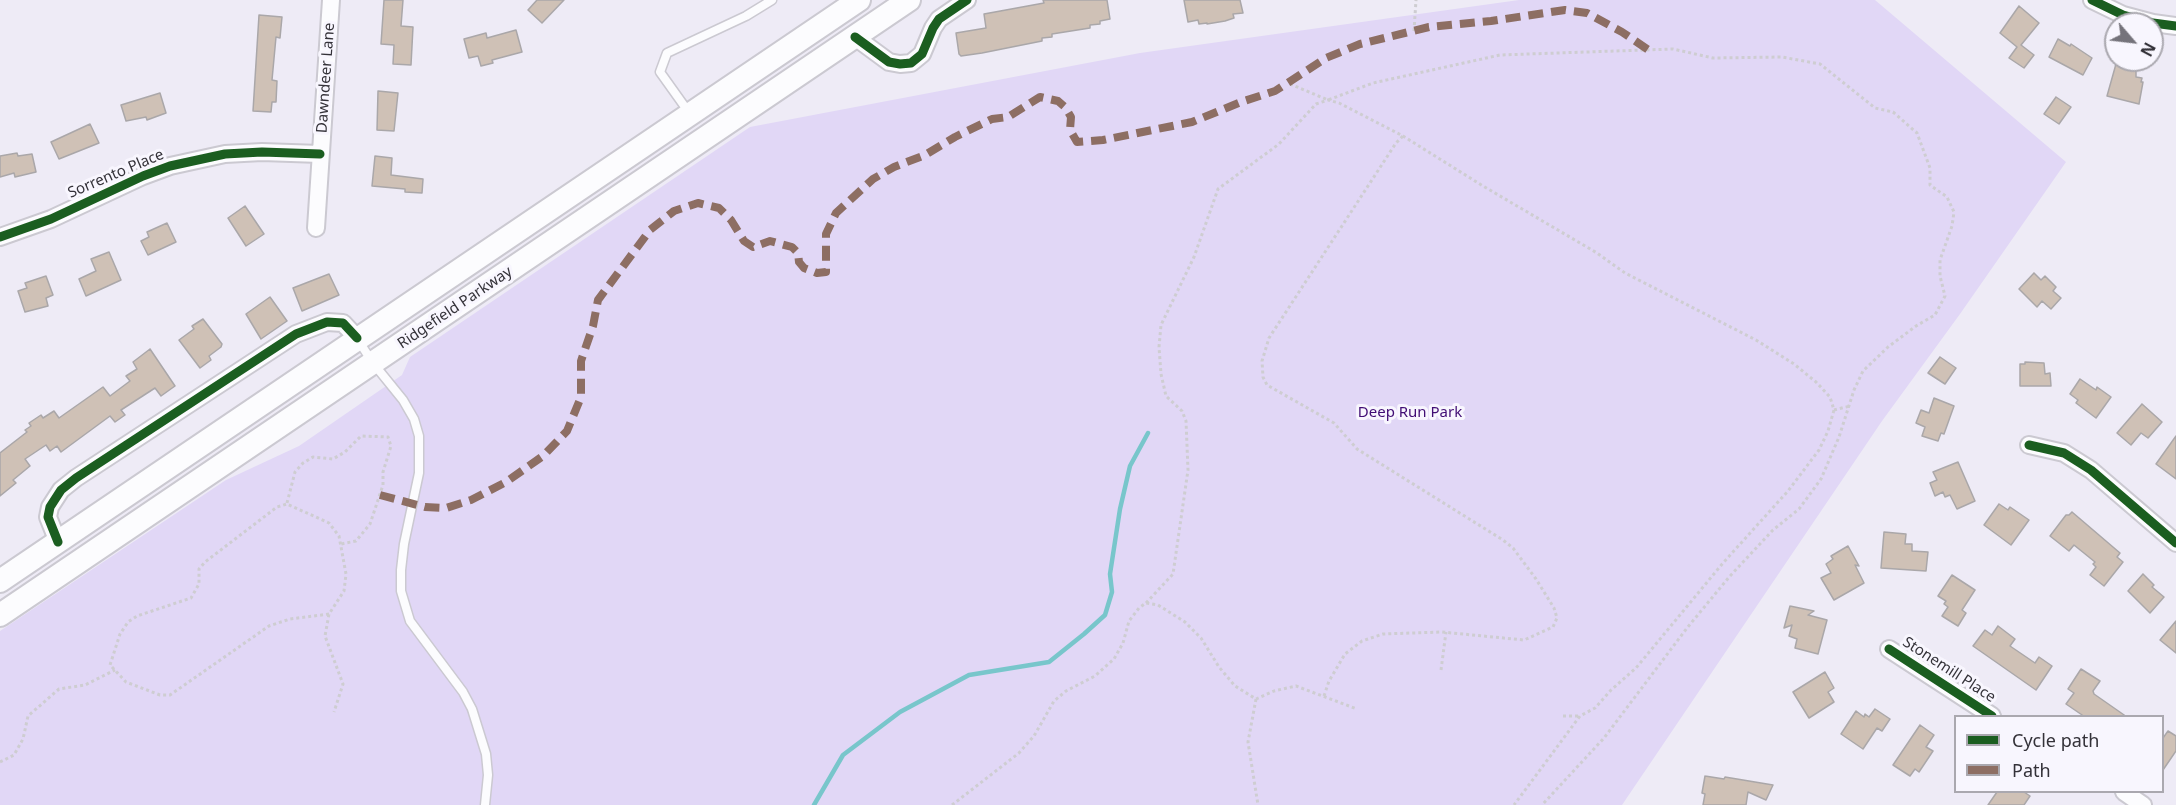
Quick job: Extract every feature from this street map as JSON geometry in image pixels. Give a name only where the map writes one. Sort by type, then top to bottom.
[{"type":"main road","name":"Ridgefield Parkway","points":[[0,581],[859,0]]},
{"type":"main road","name":"Ridgefield Parkway","points":[[0,615],[909,0]]},
{"type":"street","name":"Dawndeer Lane","points":[[316,228],[331,0]]},
{"type":"street","points":[[855,37],[889,62],[910,63],[922,54],[939,19],[967,0]]},
{"type":"street","points":[[2092,0],[2123,15],[2176,26]]},
{"type":"street","name":"Sorrento Place","points":[[0,237],[51,219],[143,176],[170,166],[225,154],[262,152],[320,154]]},
{"type":"street","points":[[58,542],[48,517],[50,507],[60,490],[76,478],[296,334],[327,322],[343,323],[357,338]]},
{"type":"street","points":[[2029,445],[2064,453],[2091,470],[2176,543]]},
{"type":"street","name":"Stonemill Place","points":[[1889,649],[1989,715]]},
{"type":"street","points":[[2126,793],[2144,805]]},
{"type":"lane","points":[[690,114],[660,72],[667,53],[746,16],[772,0]]},
{"type":"lane","points":[[357,338],[372,363],[402,400],[414,419],[420,452],[419,473],[401,570],[401,591],[410,621],[463,692],[472,709],[486,754],[488,775],[485,805]]},
{"type":"path","points":[[1414,31],[1416,0]]},
{"type":"path","points":[[952,805],[1019,753],[1034,736],[1054,701],[1066,691],[1095,676],[1114,659],[1123,643],[1129,621],[1173,574],[1188,471],[1186,422],[1182,411],[1166,396],[1161,374],[1159,347],[1161,324],[1194,257],[1218,189],[1279,144],[1316,104],[1373,84],[1500,55],[1673,49],[1713,58],[1782,57],[1820,64],[1875,108],[1893,112],[1917,133],[1930,168],[1930,185],[1947,197],[1954,212],[1952,226],[1940,260],[1940,276],[1945,296],[1935,315],[1888,347],[1863,371],[1821,479],[1799,509],[1773,530],[1730,576],[1687,628],[1604,738],[1542,805]]},
{"type":"path","points":[[1290,84],[1339,103],[1403,136],[1597,253],[1625,273],[1756,340],[1794,364],[1830,397],[1834,410],[1828,431],[1819,450],[1788,491],[1636,668],[1595,708],[1580,716],[1514,805]]},
{"type":"path","points":[[1324,696],[1329,681],[1345,654],[1362,641],[1383,634],[1446,632],[1524,640],[1553,627],[1557,618],[1554,608],[1536,579],[1513,548],[1357,449],[1334,423],[1267,385],[1263,377],[1262,361],[1269,338],[1396,143],[1403,136]]},
{"type":"path","points":[[1834,410],[1850,406]]},
{"type":"path","points":[[287,504],[295,472],[303,463],[313,457],[333,459],[345,452],[361,436],[388,437],[391,446],[383,472],[383,484],[370,524],[356,541],[341,544]]},
{"type":"path","points":[[329,614],[290,619],[269,626],[170,695],[160,695],[137,688],[126,682],[110,665],[120,634],[128,622],[137,616],[191,598],[199,584],[199,569],[205,562],[278,507],[287,504],[329,523],[339,536],[341,544],[346,574],[344,591],[329,614],[325,636],[343,684],[334,712]]},
{"type":"path","points":[[1146,603],[1158,604],[1185,622],[1201,638],[1234,686],[1256,699]]},
{"type":"path","points":[[1441,670],[1446,632]]},
{"type":"path","points":[[0,762],[14,755],[23,739],[28,716],[59,689],[85,685],[114,670]]},
{"type":"path","points":[[1256,699],[1274,691],[1296,686],[1357,709]]},
{"type":"path","points":[[1256,699],[1248,742],[1258,805]]},
{"type":"path","points":[[1563,716],[1580,716]]},
{"type":"green space","name":"Deep Run Park","points":[[1519,0],[1875,0],[2066,162],[1882,421],[1622,805],[0,805],[0,631],[226,480],[299,446],[402,375],[410,357],[750,127],[1140,53]]},
{"type":"building","points":[[384,0],[403,0],[401,26],[413,27],[411,65],[393,64],[394,45],[381,44]]},
{"type":"building","points":[[537,0],[564,0],[542,23],[528,10]]},
{"type":"building","points":[[1043,0],[1107,0],[1110,19],[1100,21],[1100,24],[1090,25],[1090,28],[1052,34],[1052,37],[1042,38],[1042,41],[982,53],[961,56],[959,54],[956,33],[986,28],[984,14],[1044,3]]},
{"type":"building","points":[[1184,0],[1240,0],[1243,13],[1233,14],[1234,18],[1225,21],[1207,24],[1199,24],[1198,20],[1188,22]]},
{"type":"building","points":[[2019,6],[2039,23],[2021,45],[2034,55],[2024,68],[2009,58],[2017,47],[2000,33]]},
{"type":"building","points":[[259,15],[282,17],[280,38],[276,37],[272,80],[277,81],[276,102],[272,102],[271,112],[253,111]]},
{"type":"building","points":[[516,30],[522,52],[492,60],[493,63],[481,66],[478,56],[469,58],[464,39],[486,33],[487,38]]},
{"type":"building","points":[[2058,39],[2070,46],[2071,44],[2092,58],[2083,75],[2049,57]]},
{"type":"building","points":[[2114,72],[2136,72],[2136,77],[2142,78],[2139,104],[2107,96]]},
{"type":"building","points":[[378,91],[398,93],[394,131],[377,130]]},
{"type":"building","points":[[160,93],[166,113],[147,120],[146,117],[126,121],[121,105]]},
{"type":"building","points":[[2056,97],[2071,107],[2059,124],[2044,114]]},
{"type":"building","points":[[90,124],[99,143],[59,159],[51,142]]},
{"type":"building","points":[[17,153],[18,156],[32,154],[36,172],[15,177],[14,173],[0,177],[0,156]]},
{"type":"building","points":[[375,156],[392,158],[391,175],[423,179],[422,193],[372,186]]},
{"type":"building","points":[[245,206],[264,234],[246,246],[228,218]]},
{"type":"building","points":[[167,223],[176,242],[148,255],[141,241],[149,237],[147,232]]},
{"type":"building","points":[[109,252],[121,280],[86,296],[79,279],[96,271],[91,259]]},
{"type":"building","points":[[2034,273],[2041,280],[2045,276],[2056,287],[2053,291],[2061,298],[2051,309],[2042,301],[2037,307],[2019,289]]},
{"type":"building","points":[[329,274],[339,295],[302,311],[293,288]]},
{"type":"building","points":[[46,276],[53,295],[46,298],[48,306],[25,312],[18,291],[27,288],[25,283]]},
{"type":"building","points":[[270,297],[287,321],[261,339],[246,314]]},
{"type":"building","points":[[203,319],[222,344],[209,356],[211,360],[200,368],[179,340],[194,329],[192,326]]},
{"type":"building","points":[[150,349],[175,386],[161,396],[155,388],[121,410],[125,415],[115,422],[110,416],[61,452],[57,446],[50,451],[46,445],[25,459],[30,466],[13,480],[16,483],[0,496],[0,453],[27,432],[25,430],[31,426],[29,423],[41,415],[43,418],[54,411],[59,418],[103,387],[110,396],[130,381],[126,376],[137,369],[133,362]]},
{"type":"building","points":[[1940,357],[1956,368],[1945,384],[1928,373]]},
{"type":"building","points":[[2025,362],[2044,363],[2045,374],[2050,373],[2051,386],[2020,386],[2020,364],[2025,364]]},
{"type":"building","points":[[2080,379],[2111,397],[2096,418],[2076,403],[2078,400],[2070,394]]},
{"type":"building","points":[[1934,398],[1954,406],[1944,434],[1941,433],[1938,441],[1922,436],[1925,427],[1916,423],[1921,410],[1929,413]]},
{"type":"building","points":[[2142,404],[2162,422],[2148,438],[2141,433],[2131,445],[2117,433]]},
{"type":"building","points":[[2176,436],[2176,479],[2156,464]]},
{"type":"building","points":[[1958,462],[1975,501],[1957,509],[1950,495],[1945,497],[1943,492],[1935,496],[1930,483],[1937,480],[1933,472]]},
{"type":"building","points":[[1999,504],[2008,510],[2010,507],[2029,520],[2011,545],[1984,525]]},
{"type":"building","points":[[2072,512],[2120,553],[2117,557],[2123,562],[2104,586],[2090,575],[2096,567],[2093,564],[2095,562],[2074,545],[2069,551],[2050,536],[2066,515]]},
{"type":"building","points":[[1884,532],[1906,534],[1905,544],[1912,544],[1912,551],[1928,552],[1926,571],[1881,568]]},
{"type":"building","points":[[1848,546],[1859,566],[1855,565],[1864,583],[1834,600],[1821,578],[1831,573],[1826,564],[1833,559],[1831,556]]},
{"type":"building","points":[[2143,574],[2154,585],[2152,587],[2164,597],[2150,613],[2128,591]]},
{"type":"building","points":[[1952,575],[1975,590],[1962,610],[1966,613],[1958,626],[1942,616],[1948,607],[1944,604],[1946,601],[1938,596]]},
{"type":"building","points":[[1790,606],[1814,611],[1808,615],[1827,620],[1818,654],[1795,648],[1797,639],[1789,636],[1792,625],[1784,628]]},
{"type":"building","points":[[2176,621],[2176,653],[2160,640]]},
{"type":"building","points":[[1998,626],[2015,639],[2010,646],[2035,663],[2039,657],[2052,666],[2036,690],[1973,646],[1985,630],[1992,635]]},
{"type":"building","points":[[2081,669],[2100,681],[2093,691],[2094,694],[2124,715],[2082,715],[2066,704],[2074,693],[2068,689]]},
{"type":"building","points":[[1825,672],[1834,688],[1828,692],[1834,702],[1809,718],[1793,692]]},
{"type":"building","points":[[1875,709],[1890,719],[1882,731],[1877,728],[1863,749],[1841,734],[1856,711],[1864,717],[1865,714],[1869,717]]},
{"type":"building","points":[[1920,725],[1934,735],[1926,747],[1933,751],[1919,772],[1915,769],[1910,776],[1893,765]]},
{"type":"building","points":[[2168,731],[2176,736],[2176,751],[2164,769],[2164,737]]},
{"type":"building","points":[[1705,776],[1773,785],[1766,800],[1748,792],[1746,805],[1703,805],[1705,794],[1702,793]]},
{"type":"building","points":[[1996,793],[2026,793],[2030,796],[2024,805],[1988,805]]},
{"type":"waterway","points":[[814,805],[843,755],[900,712],[969,675],[1049,662],[1105,615],[1112,592],[1110,574],[1120,509],[1130,466],[1148,433]]},
{"type":"marked path","points":[[380,495],[425,507],[446,508],[471,500],[506,482],[543,456],[567,431],[581,397],[581,361],[593,326],[598,300],[650,230],[674,211],[698,203],[719,208],[731,220],[744,241],[753,247],[770,241],[792,247],[798,253],[799,262],[804,268],[817,273],[826,272],[826,234],[836,213],[873,179],[894,167],[925,155],[992,119],[1008,117],[1040,97],[1058,101],[1065,107],[1071,117],[1070,130],[1077,142],[1103,140],[1192,122],[1275,91],[1326,58],[1360,44],[1429,27],[1565,10],[1587,13],[1622,32],[1650,51]]},
{"type":"cycle path","points":[[855,37],[889,62],[911,63],[922,54],[939,19],[967,0]]},
{"type":"cycle path","points":[[2092,0],[2123,15],[2176,26]]},
{"type":"cycle path","points":[[0,237],[51,219],[143,176],[170,166],[225,154],[262,152],[320,154]]},
{"type":"cycle path","points":[[58,542],[48,517],[50,507],[61,490],[76,478],[296,334],[327,322],[343,323],[357,338]]},
{"type":"cycle path","points":[[2029,445],[2064,453],[2091,470],[2176,543]]},
{"type":"cycle path","points":[[1889,649],[1990,715]]}]
